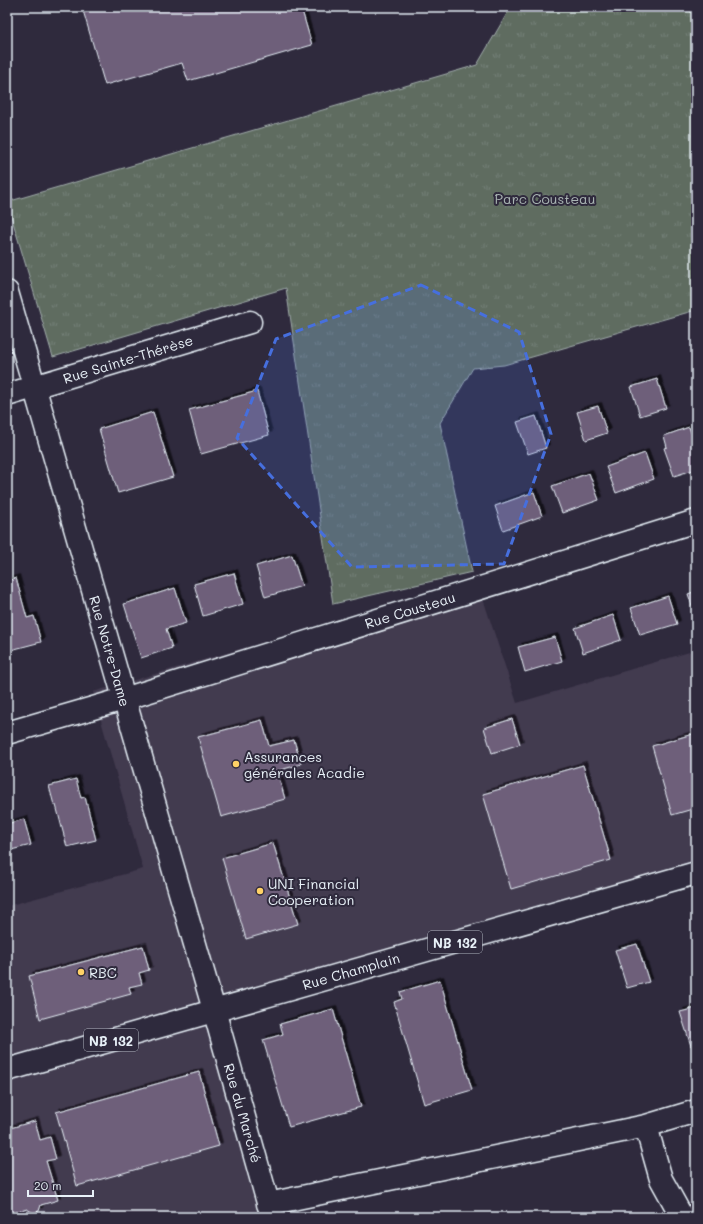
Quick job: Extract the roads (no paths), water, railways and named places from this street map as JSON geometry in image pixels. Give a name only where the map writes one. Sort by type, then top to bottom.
[{"type":"street","name":"Rue Notre-Dame","points":[[7,292],[214,1010]]},
{"type":"street","name":"Rue Sainte-Thérèse","points":[[7,395],[250,322]]},
{"type":"street","name":"Rue Cousteau","points":[[7,733],[124,699],[696,521]]},
{"type":"street","name":"Rue Champlain","points":[[7,1070],[696,873]]},
{"type":"street","name":"Rue du Marché","points":[[214,1010],[270,1210]]},
{"type":"street","points":[[270,1210],[646,1126],[696,1111]]},
{"type":"street","points":[[646,1126],[661,1179],[682,1217]]},
{"type":"place","name":"Assurances générales Acadie","points":[[236,764]]},
{"type":"place","name":"UNI Financial Cooperation","points":[[260,891]]},
{"type":"place","name":"RBC","points":[[81,972]]},
{"type":"park label","name":"Parc Cousteau","points":[[545,198]]}]
